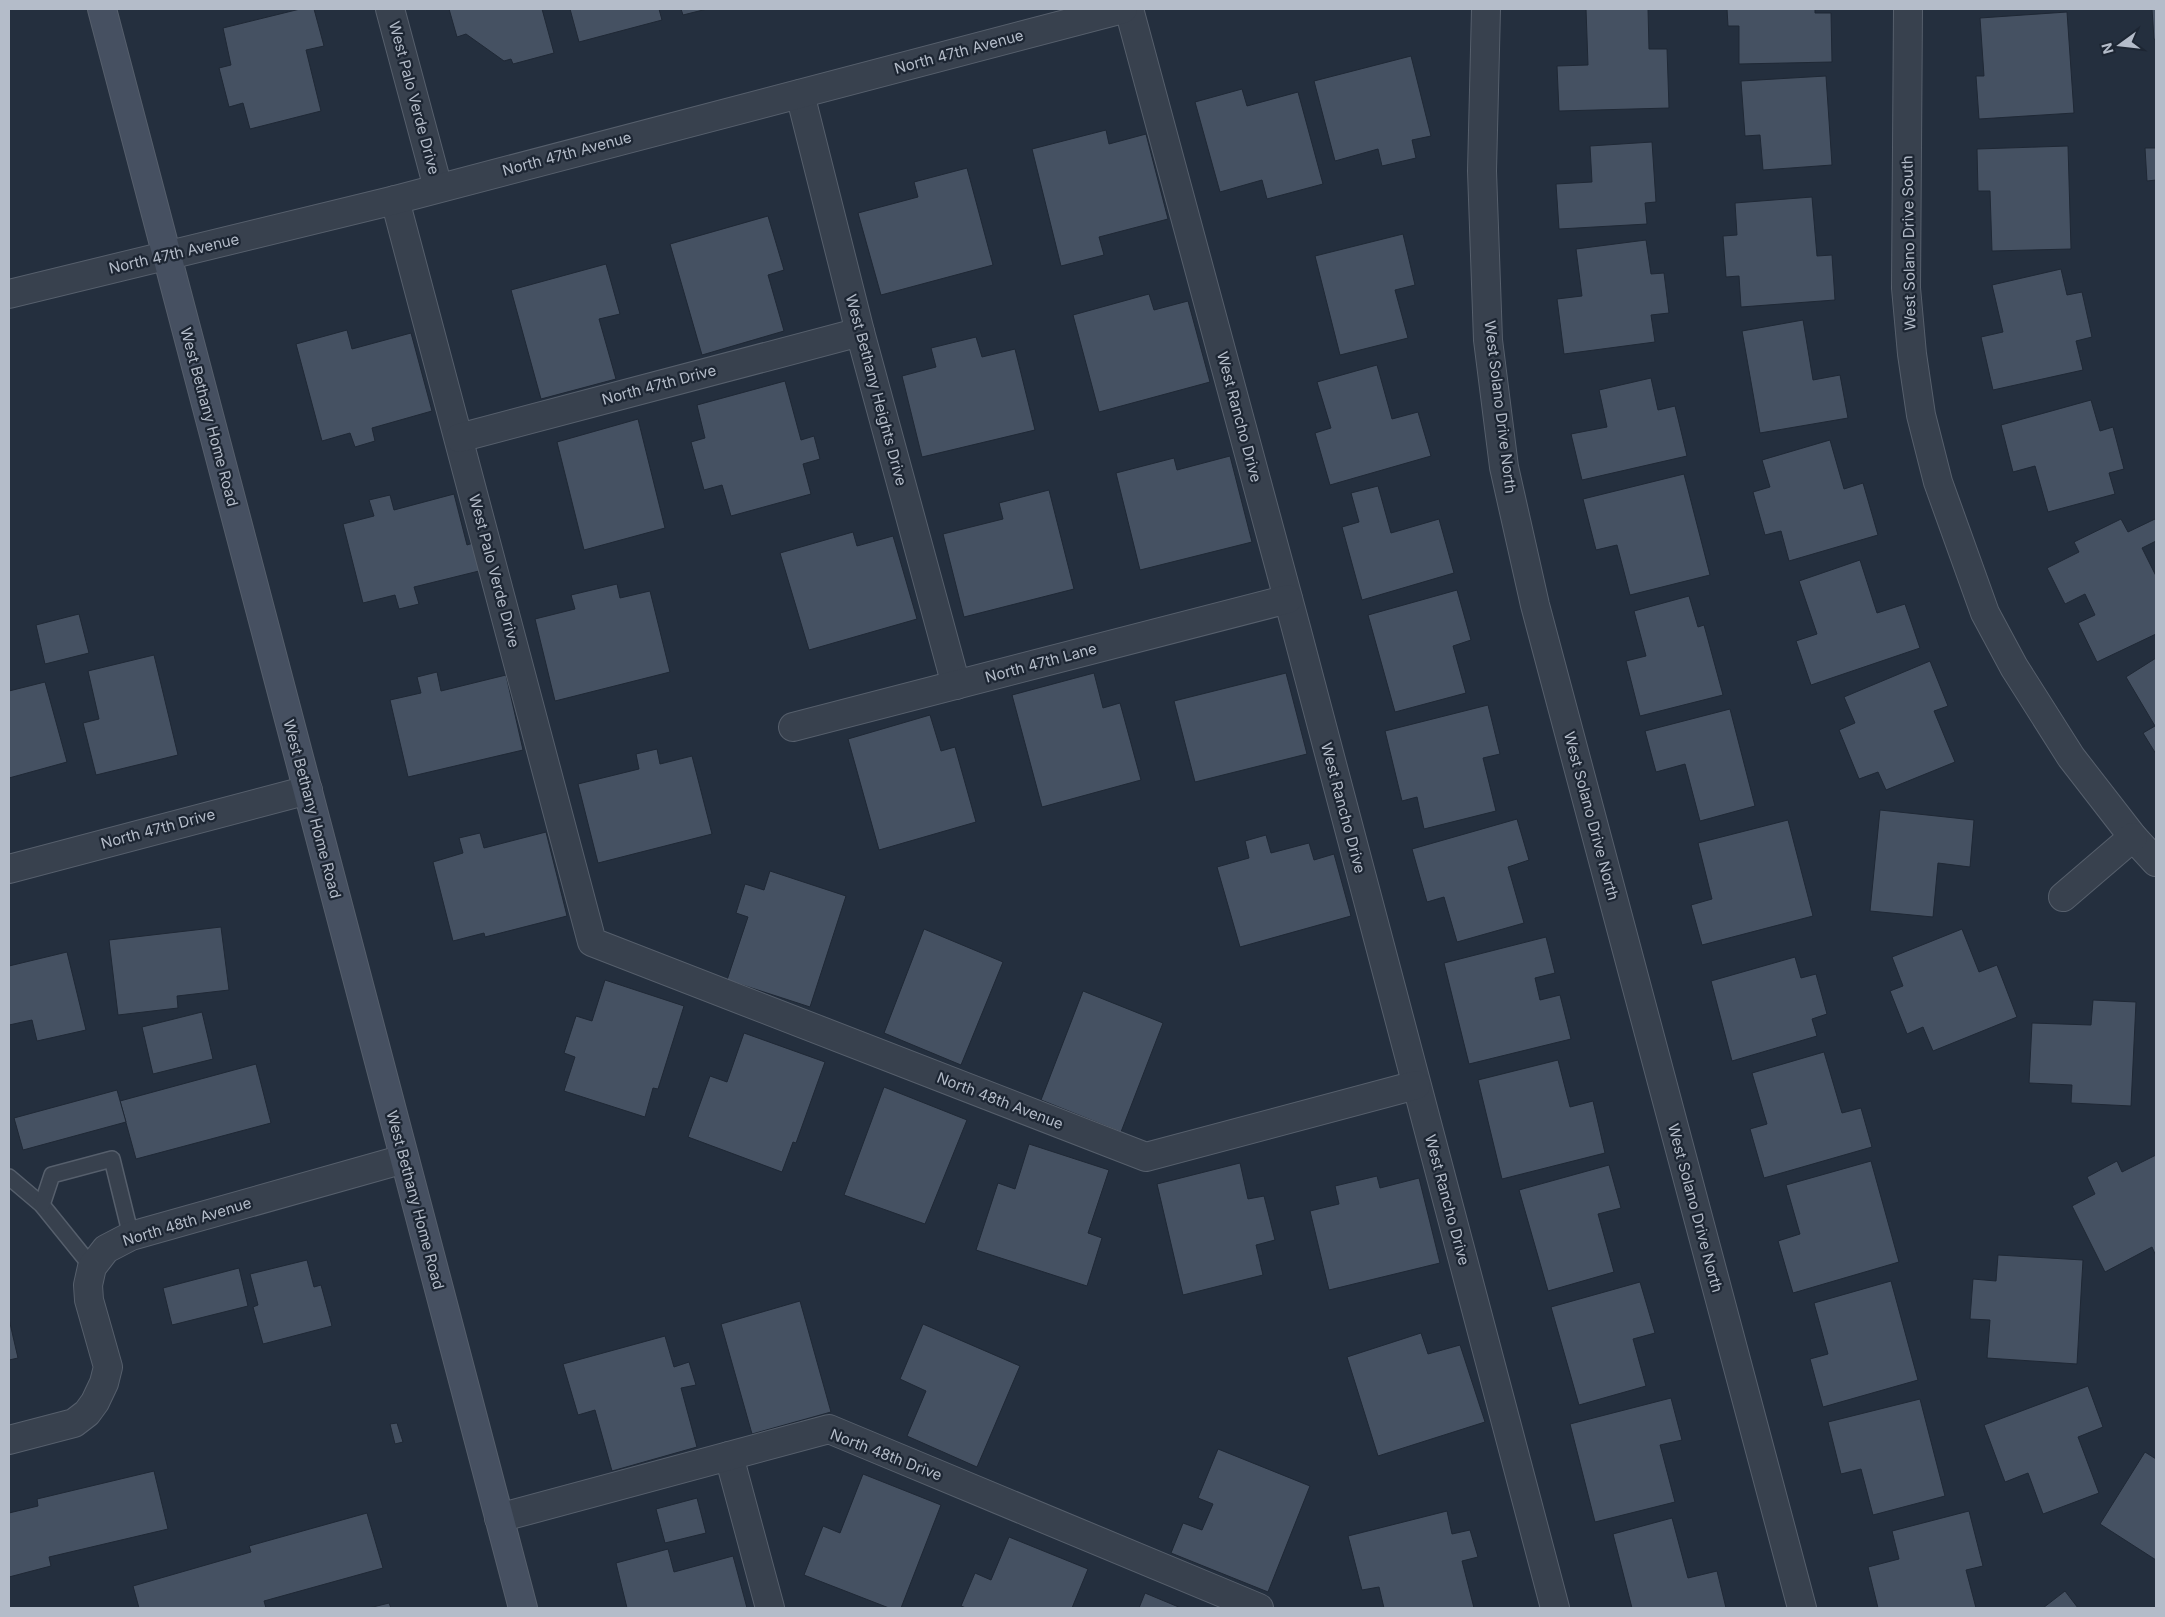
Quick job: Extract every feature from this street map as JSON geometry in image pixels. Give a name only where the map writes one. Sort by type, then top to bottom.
[{"type":"main road","name":"West Bethany Home Road","points":[[102,9],[523,1608]]},
{"type":"street","name":"West Palo Verde Drive","points":[[390,9],[438,188]]},
{"type":"street","name":"North 47th Avenue","points":[[9,294],[395,200],[800,94],[1077,15],[1123,9]]},
{"type":"street","name":"West Rancho Drive","points":[[1129,9],[1288,599],[1555,1608]]},
{"type":"street","name":"West Solano Drive North","points":[[1486,9],[1482,171],[1488,340],[1504,467],[1535,605],[1802,1608]]},
{"type":"street","name":"West Solano Drive South","points":[[1908,9],[1906,288],[1912,354],[1921,415],[1938,482],[1984,613],[2071,757],[2133,837],[2156,862]]},
{"type":"street","name":"West Bethany Heights Drive","points":[[800,94],[860,332],[956,685]]},
{"type":"street","name":"West Palo Verde Drive","points":[[395,200],[592,942]]},
{"type":"street","name":"North 47th Drive","points":[[458,438],[860,332]]},
{"type":"street","name":"North 47th Lane","points":[[793,727],[1288,599]]},
{"type":"street","name":"North 47th Drive","points":[[9,869],[308,790]]},
{"type":"street","points":[[2063,897],[2133,837]]},
{"type":"street","name":"North 48th Avenue","points":[[592,942],[1146,1157],[1416,1085]]},
{"type":"street","name":"North 48th Avenue","points":[[92,1267],[106,1249],[131,1236],[404,1159]]},
{"type":"street","points":[[9,1440],[74,1423],[87,1413],[96,1402],[104,1384],[108,1367],[89,1300],[88,1285],[92,1267]]},
{"type":"street","name":"North 48th Drive","points":[[499,1518],[829,1429],[1259,1608]]},
{"type":"street","points":[[729,1456],[770,1608]]},
{"type":"lane","points":[[42,1205],[52,1175],[112,1158],[131,1236]]},
{"type":"lane","points":[[9,1177],[42,1205],[92,1267]]},
{"type":"building","points":[[300,9],[314,9],[324,46],[306,50],[321,111],[250,129],[243,103],[229,107],[219,68],[231,65],[223,28]]},
{"type":"building","points":[[449,9],[542,9],[554,53],[513,64],[511,59],[504,61],[466,34],[457,37]]},
{"type":"building","points":[[570,9],[659,9],[662,20],[579,42]]},
{"type":"building","points":[[681,9],[707,9],[683,15]]},
{"type":"building","points":[[1586,9],[1648,9],[1649,49],[1667,49],[1669,108],[1559,111],[1557,66],[1588,65]]},
{"type":"building","points":[[1727,9],[1815,9],[1815,13],[1831,13],[1832,62],[1739,64],[1739,26],[1728,26]]},
{"type":"building","points":[[2152,9],[2156,9],[2156,40],[2154,39]]},
{"type":"building","points":[[2067,12],[2074,113],[1979,119],[1976,76],[1984,76],[1980,18]]},
{"type":"building","points":[[1411,56],[1431,136],[1412,140],[1416,158],[1382,166],[1378,149],[1335,161],[1314,81]]},
{"type":"building","points":[[1826,76],[1832,165],[1763,170],[1760,135],[1745,136],[1741,81]]},
{"type":"building","points":[[1242,89],[1247,106],[1298,92],[1323,184],[1267,199],[1262,180],[1220,192],[1195,102]]},
{"type":"building","points":[[1106,130],[1109,144],[1146,134],[1168,219],[1099,237],[1104,255],[1061,266],[1032,149]]},
{"type":"building","points":[[1652,142],[1656,202],[1645,203],[1647,224],[1559,229],[1556,184],[1592,182],[1590,146]]},
{"type":"building","points":[[2068,146],[2071,249],[1992,251],[1990,191],[1978,191],[1977,149]]},
{"type":"building","points":[[2145,148],[2156,148],[2156,180],[2147,181]]},
{"type":"building","points":[[967,168],[993,265],[881,295],[858,213],[918,197],[914,182]]},
{"type":"building","points":[[1812,197],[1817,256],[1832,255],[1835,300],[1741,307],[1739,276],[1726,277],[1723,236],[1737,235],[1735,203]]},
{"type":"building","points":[[768,216],[784,270],[768,275],[784,331],[702,355],[670,244]]},
{"type":"building","points":[[1403,234],[1415,285],[1395,290],[1408,338],[1340,355],[1315,256]]},
{"type":"building","points":[[1646,240],[1651,274],[1664,273],[1669,313],[1651,315],[1655,342],[1564,354],[1557,299],[1582,296],[1576,249]]},
{"type":"building","points":[[606,264],[620,314],[599,319],[616,379],[541,399],[511,290]]},
{"type":"building","points":[[2061,269],[2067,295],[2082,292],[2092,337],[2076,341],[2083,370],[1993,390],[1981,337],[2003,332],[1992,285]]},
{"type":"building","points":[[1149,294],[1154,310],[1188,301],[1210,382],[1099,412],[1073,315]]},
{"type":"building","points":[[1803,320],[1813,380],[1840,375],[1848,418],[1760,433],[1742,331]]},
{"type":"building","points":[[347,330],[352,349],[411,333],[432,411],[372,428],[375,441],[355,447],[350,433],[322,441],[296,344]]},
{"type":"building","points":[[976,337],[982,357],[1015,349],[1035,430],[922,457],[902,376],[936,367],[931,348]]},
{"type":"building","points":[[1377,365],[1392,419],[1418,412],[1431,456],[1330,485],[1315,433],[1331,428],[1317,382]]},
{"type":"building","points":[[1651,378],[1658,410],[1675,406],[1687,456],[1582,480],[1571,434],[1607,427],[1599,390]]},
{"type":"building","points":[[785,381],[801,440],[814,436],[820,459],[803,464],[811,494],[731,516],[722,485],[704,490],[691,442],[705,438],[697,405]]},
{"type":"building","points":[[2091,400],[2100,431],[2113,427],[2124,469],[2109,473],[2115,494],[2048,512],[2035,466],[2013,472],[2001,425]]},
{"type":"building","points":[[638,419],[665,528],[584,550],[557,442]]},
{"type":"building","points":[[1830,440],[1844,489],[1863,483],[1878,535],[1789,561],[1781,531],[1765,535],[1753,492],[1770,487],[1762,460]]},
{"type":"building","points":[[1230,456],[1252,542],[1140,570],[1116,473],[1174,458],[1177,470]]},
{"type":"building","points":[[1684,474],[1710,575],[1630,595],[1617,545],[1596,550],[1583,499]]},
{"type":"building","points":[[1378,486],[1391,533],[1439,519],[1454,573],[1362,600],[1342,527],[1359,522],[1351,493]]},
{"type":"building","points":[[1049,490],[1074,589],[964,617],[943,534],[1003,519],[999,503]]},
{"type":"building","points":[[454,494],[467,545],[476,542],[483,570],[414,587],[419,604],[399,609],[395,595],[363,603],[343,524],[374,516],[369,500],[390,495],[394,510]]},
{"type":"building","points":[[2121,519],[2128,532],[2155,519],[2156,521],[2156,541],[2142,548],[2156,576],[2156,634],[2097,662],[2078,623],[2095,615],[2085,594],[2065,604],[2047,568],[2079,552],[2074,542]]},
{"type":"building","points":[[853,532],[857,546],[893,536],[917,619],[809,650],[780,553]]},
{"type":"building","points":[[1860,560],[1877,613],[1905,604],[1920,648],[1811,685],[1796,641],[1817,634],[1799,581]]},
{"type":"building","points":[[617,584],[620,598],[650,591],[670,672],[555,701],[535,619],[575,609],[571,595]]},
{"type":"building","points":[[1457,590],[1471,640],[1453,646],[1466,693],[1395,712],[1368,615]]},
{"type":"building","points":[[1689,596],[1698,627],[1704,625],[1723,695],[1640,716],[1626,661],[1646,656],[1634,611]]},
{"type":"building","points":[[79,614],[89,653],[45,664],[36,625]]},
{"type":"building","points":[[154,655],[178,755],[96,775],[83,723],[99,719],[88,671]]},
{"type":"building","points":[[2156,658],[2156,754],[2143,733],[2155,726],[2126,677]]},
{"type":"building","points":[[1930,661],[1948,706],[1934,711],[1955,762],[1886,790],[1878,772],[1859,779],[1839,730],[1855,723],[1844,697]]},
{"type":"building","points":[[437,672],[441,691],[506,675],[523,750],[408,777],[390,700],[421,693],[417,677]]},
{"type":"building","points":[[1094,673],[1103,708],[1120,703],[1141,780],[1042,807],[1012,695]]},
{"type":"building","points":[[1286,673],[1307,754],[1195,782],[1174,701]]},
{"type":"building","points":[[45,682],[67,762],[9,778],[9,691]]},
{"type":"building","points":[[1488,705],[1500,754],[1483,758],[1496,811],[1424,829],[1417,797],[1402,801],[1385,731]]},
{"type":"building","points":[[1730,709],[1755,806],[1700,821],[1685,764],[1656,772],[1645,731]]},
{"type":"building","points":[[930,715],[941,751],[955,747],[976,822],[879,850],[848,739]]},
{"type":"building","points":[[657,749],[660,764],[692,756],[712,834],[598,863],[578,784],[639,769],[636,754]]},
{"type":"building","points":[[1880,810],[1974,820],[1970,867],[1938,863],[1933,917],[1870,911]]},
{"type":"building","points":[[1517,819],[1529,860],[1508,867],[1524,923],[1457,942],[1444,897],[1427,902],[1412,849]]},
{"type":"building","points":[[1788,820],[1813,916],[1702,945],[1691,905],[1712,899],[1698,843]]},
{"type":"building","points":[[546,832],[567,916],[485,937],[484,933],[453,941],[433,862],[463,853],[459,838],[480,833],[484,848]]},
{"type":"building","points":[[1266,835],[1271,853],[1309,843],[1314,860],[1334,854],[1351,916],[1240,947],[1217,867],[1249,858],[1245,841]]},
{"type":"building","points":[[770,871],[846,896],[810,1007],[727,980],[748,917],[736,913],[745,884],[764,890]]},
{"type":"building","points":[[221,927],[229,990],[177,996],[178,1008],[118,1015],[109,940]]},
{"type":"building","points":[[924,929],[1003,962],[961,1065],[884,1033]]},
{"type":"building","points":[[1962,929],[1979,972],[1997,965],[2017,1017],[1933,1051],[1923,1027],[1907,1034],[1890,991],[1903,986],[1892,957]]},
{"type":"building","points":[[1546,937],[1555,973],[1535,978],[1540,1000],[1560,995],[1571,1039],[1469,1064],[1444,963]]},
{"type":"building","points":[[67,952],[86,1030],[37,1041],[32,1020],[9,1025],[9,966]]},
{"type":"building","points":[[1795,957],[1801,978],[1816,974],[1827,1014],[1812,1019],[1817,1036],[1732,1061],[1711,981]]},
{"type":"building","points":[[605,980],[684,1006],[658,1089],[653,1088],[645,1117],[564,1091],[575,1057],[564,1053],[576,1016],[592,1021]]},
{"type":"building","points":[[1083,991],[1163,1023],[1121,1132],[1041,1100]]},
{"type":"building","points":[[2093,1000],[2136,1002],[2131,1106],[2071,1103],[2072,1085],[2029,1083],[2032,1023],[2091,1025]]},
{"type":"building","points":[[202,1012],[213,1059],[153,1074],[142,1027]]},
{"type":"building","points":[[744,1033],[825,1062],[796,1143],[793,1142],[782,1172],[688,1137],[710,1076],[727,1082]]},
{"type":"building","points":[[1824,1052],[1842,1113],[1861,1108],[1872,1147],[1764,1178],[1750,1129],[1767,1124],[1752,1073]]},
{"type":"building","points":[[1558,1060],[1570,1107],[1593,1101],[1605,1153],[1502,1179],[1478,1080]]},
{"type":"building","points":[[256,1064],[271,1123],[136,1159],[120,1101]]},
{"type":"building","points":[[884,1087],[967,1120],[925,1224],[844,1195]]},
{"type":"building","points":[[117,1090],[126,1122],[23,1150],[14,1118]]},
{"type":"building","points":[[1029,1144],[1109,1170],[1088,1233],[1102,1238],[1087,1286],[976,1250],[998,1183],[1015,1189]]},
{"type":"building","points":[[2156,1155],[2156,1256],[2152,1247],[2105,1272],[2072,1206],[2095,1194],[2087,1177],[2117,1161],[2122,1172]]},
{"type":"building","points":[[1871,1161],[1899,1262],[1793,1293],[1778,1241],[1800,1234],[1786,1185]]},
{"type":"building","points":[[1240,1163],[1248,1199],[1264,1196],[1275,1240],[1256,1245],[1263,1275],[1183,1295],[1157,1184]]},
{"type":"building","points":[[1609,1165],[1621,1208],[1598,1214],[1614,1272],[1548,1291],[1519,1190]]},
{"type":"building","points":[[1377,1176],[1380,1188],[1419,1178],[1440,1263],[1329,1290],[1310,1211],[1339,1204],[1335,1186]]},
{"type":"building","points":[[1998,1255],[2083,1260],[2077,1364],[1987,1358],[1990,1320],[1970,1319],[1973,1279],[1996,1281]]},
{"type":"building","points":[[307,1260],[314,1287],[321,1285],[332,1326],[263,1344],[253,1307],[258,1305],[250,1274]]},
{"type":"building","points":[[239,1268],[248,1306],[172,1325],[163,1288]]},
{"type":"building","points":[[1891,1281],[1918,1380],[1823,1407],[1810,1359],[1828,1354],[1814,1303]]},
{"type":"building","points":[[1640,1282],[1655,1333],[1633,1339],[1646,1386],[1579,1405],[1551,1307]]},
{"type":"building","points":[[800,1301],[831,1412],[752,1434],[721,1324]]},
{"type":"building","points":[[9,1319],[18,1358],[9,1360]]},
{"type":"building","points":[[923,1324],[1020,1366],[977,1467],[907,1436],[926,1391],[900,1379]]},
{"type":"building","points":[[1421,1333],[1428,1354],[1460,1345],[1485,1422],[1378,1456],[1347,1357]]},
{"type":"building","points":[[665,1336],[674,1367],[689,1362],[696,1385],[681,1388],[697,1447],[612,1471],[595,1410],[578,1415],[563,1364]]},
{"type":"building","points":[[2088,1386],[2103,1427],[2078,1437],[2099,1493],[2043,1514],[2028,1473],[2005,1482],[1984,1425]]},
{"type":"building","points":[[1671,1398],[1682,1440],[1660,1445],[1675,1502],[1595,1522],[1570,1424]]},
{"type":"building","points":[[1920,1399],[1945,1496],[1873,1515],[1861,1469],[1841,1474],[1828,1422]]},
{"type":"building","points":[[397,1423],[403,1442],[395,1444],[390,1424]]},
{"type":"building","points":[[1218,1449],[1310,1486],[1268,1592],[1171,1553],[1183,1523],[1202,1530],[1213,1504],[1198,1498]]},
{"type":"building","points":[[2145,1452],[2156,1459],[2156,1560],[2100,1524]]},
{"type":"building","points":[[154,1471],[168,1529],[49,1557],[51,1566],[9,1577],[9,1513],[38,1506],[37,1499]]},
{"type":"building","points":[[863,1474],[941,1505],[901,1608],[889,1608],[804,1575],[823,1526],[840,1533]]},
{"type":"building","points":[[697,1498],[706,1533],[665,1543],[656,1509]]},
{"type":"building","points":[[1447,1511],[1452,1534],[1470,1530],[1478,1557],[1462,1561],[1474,1608],[1384,1608],[1379,1587],[1362,1590],[1348,1536]]},
{"type":"building","points":[[1969,1511],[1983,1566],[1966,1570],[1976,1608],[1878,1608],[1868,1567],[1899,1559],[1892,1531]]},
{"type":"building","points":[[367,1513],[383,1568],[264,1601],[266,1608],[139,1608],[133,1586],[251,1552],[249,1546]]},
{"type":"building","points":[[1672,1518],[1688,1578],[1717,1571],[1726,1608],[1632,1608],[1613,1534]]},
{"type":"building","points":[[1009,1537],[1088,1569],[1072,1608],[966,1608],[961,1606],[975,1573],[991,1580]]},
{"type":"building","points":[[668,1549],[674,1572],[733,1556],[747,1608],[627,1608],[616,1563]]},
{"type":"building","points":[[2065,1591],[2078,1608],[2043,1608]]},
{"type":"building","points":[[1145,1593],[1181,1608],[1139,1608]]},
{"type":"building","points":[[389,1603],[391,1608],[369,1608]]}]
